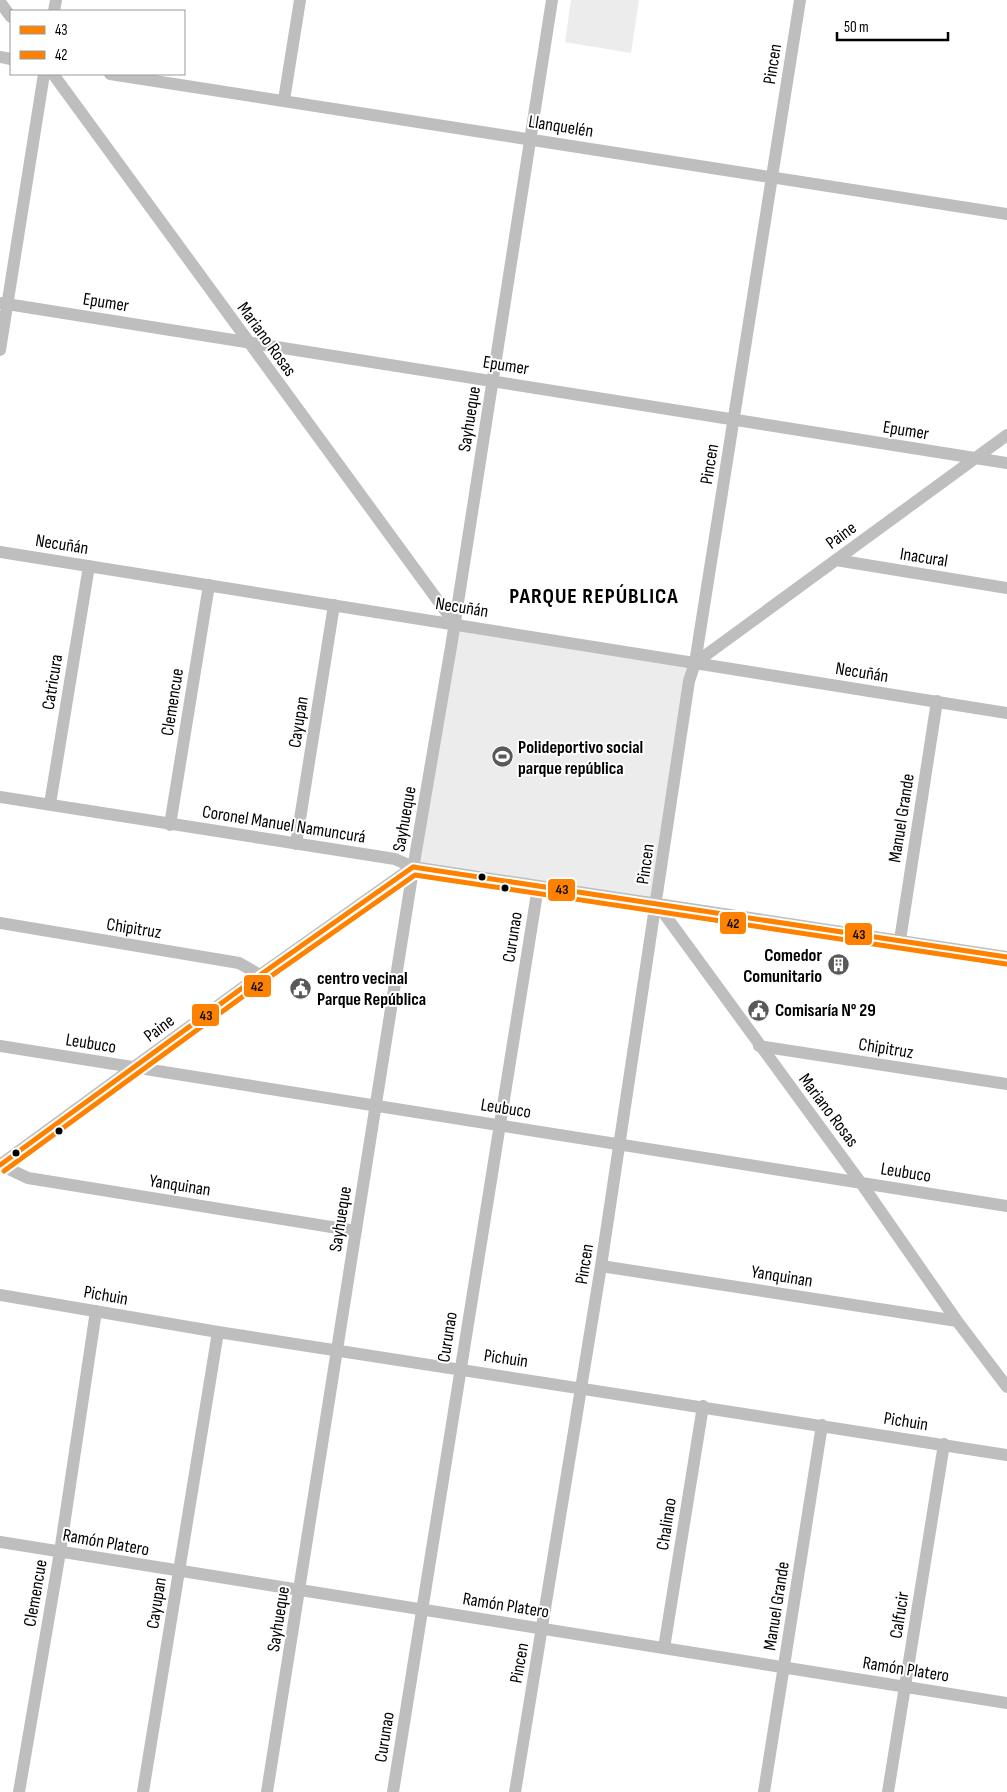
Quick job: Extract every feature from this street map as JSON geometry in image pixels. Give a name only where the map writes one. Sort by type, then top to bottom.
[{"type":"street","points":[[284,100],[300,0]]},
{"type":"street","name":"Sayhueque","points":[[267,1792],[413,868],[455,624],[552,0]]},
{"type":"street","name":"Pincen","points":[[515,1792],[601,1266],[657,904],[689,680],[696,663],[800,0]]},
{"type":"street","points":[[0,2],[10,16]]},
{"type":"street","points":[[0,350],[4,303],[44,75]]},
{"type":"street","name":"Mariano Rosas","points":[[54,75],[248,344],[455,624]]},
{"type":"street","name":"Llanquelén","points":[[117,75],[530,138],[1007,214]]},
{"type":"street","name":"Epumer","points":[[4,303],[248,344],[492,380],[734,421],[1007,463]]},
{"type":"street","name":"Paine","points":[[696,663],[1007,435]]},
{"type":"street","name":"Necuñán","points":[[0,552],[1007,713]]},
{"type":"street","name":"Inacural","points":[[836,560],[1007,588]]},
{"type":"street","name":"Catricura","points":[[50,804],[89,566]]},
{"type":"street","name":"Clemencue","points":[[170,825],[209,586]]},
{"type":"street","name":"Cayupan","points":[[296,844],[334,605]]},
{"type":"street","name":"Manuel Grande","points":[[900,940],[937,702]]},
{"type":"street","name":"Coronel Manuel Namuncurá","points":[[0,797],[395,859],[413,868],[900,940],[1007,958]]},
{"type":"street","name":"Paine","points":[[0,1165],[260,975],[413,868]]},
{"type":"street","name":"Curunao","points":[[393,1792],[538,887]]},
{"type":"street","name":"Mariano Rosas","points":[[657,904],[861,1183],[957,1321],[1007,1387]]},
{"type":"street","name":"Chipitruz","points":[[0,923],[239,963],[260,975]]},
{"type":"street","name":"Leubuco","points":[[0,1046],[1007,1206]]},
{"type":"street","name":"Chipitruz","points":[[759,1046],[1007,1084]]},
{"type":"street","name":"Yanquinan","points":[[0,1165],[28,1178],[356,1231]]},
{"type":"street","name":"Yanquinan","points":[[601,1266],[957,1321]]},
{"type":"street","name":"Pichuin","points":[[0,1295],[218,1332],[703,1406],[1007,1455]]},
{"type":"street","name":"Clemencue","points":[[20,1792],[60,1552],[96,1311]]},
{"type":"street","name":"Cayupan","points":[[142,1792],[218,1332]]},
{"type":"street","name":"Chalinao","points":[[664,1648],[703,1406]]},
{"type":"street","name":"Manuel Grande","points":[[764,1792],[822,1425]]},
{"type":"street","name":"Calfucir","points":[[888,1792],[944,1444]]},
{"type":"street","name":"Ramón Platero","points":[[0,1542],[1007,1703]]},
{"type":"shaded area","points":[[571,0],[639,0],[631,53],[565,42]]},
{"type":"shaded area","points":[[455,624],[695,663],[657,904],[413,867]]},
{"type":"transit line","name":"43","points":[[413,867],[1007,957]]},
{"type":"transit line","name":"43","points":[[0,1165],[260,975],[413,867]]},
{"type":"transit line","name":"42","points":[[4,1171],[264,981],[415,875],[1006,964]]},
{"type":"place","name":"Polideportivo social parque república","points":[[502,757]]},
{"type":"place","name":"Comedor Comunitario","points":[[838,965]]},
{"type":"place","name":"centro vecinal Parque República","points":[[301,988]]},
{"type":"place","name":"Comisaría N° 29","points":[[759,1010]]},
{"type":"district","name":"PARQUE REPÚBLICA","points":[[594,595]]}]
